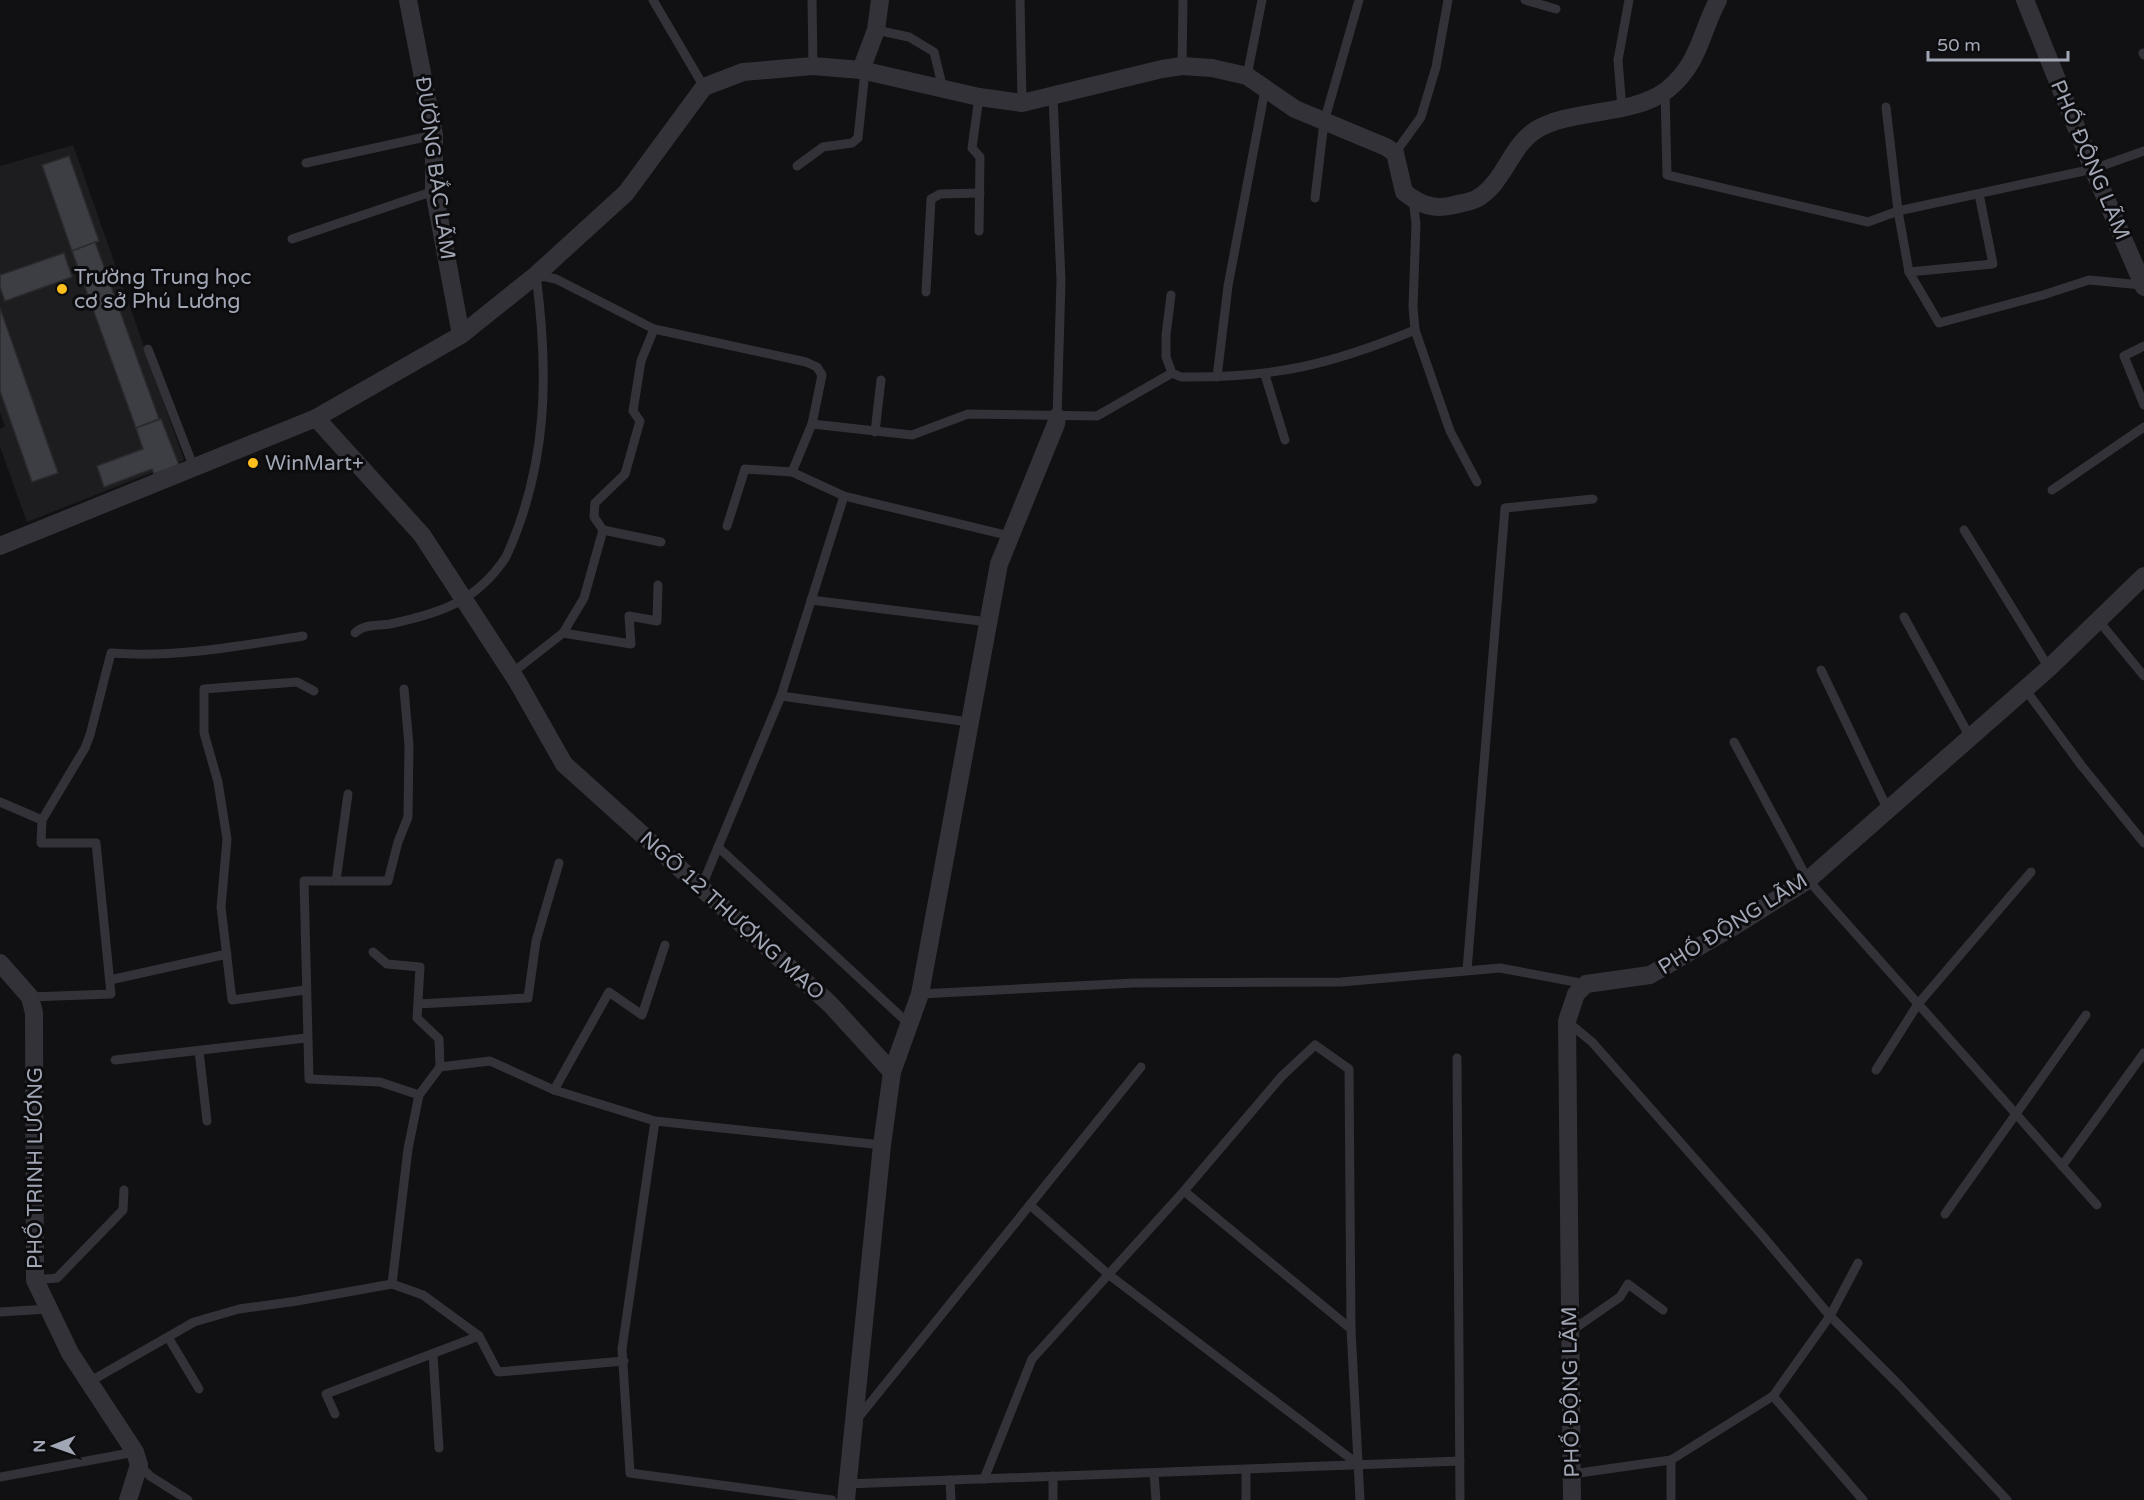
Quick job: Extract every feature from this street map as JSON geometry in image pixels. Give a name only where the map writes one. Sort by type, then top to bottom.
[{"type":"street","name":"ĐƯỜNG BẮC LÃM","points":[[408,0],[434,135],[434,191],[461,335]]},
{"type":"street","points":[[863,70],[876,30],[880,0]]},
{"type":"street","points":[[0,546],[92,503],[194,468],[315,418],[461,335],[536,275],[626,193],[704,87],[743,72],[813,66],[863,70],[979,97],[1022,104],[1105,82],[1182,66],[1221,70],[1247,76],[1295,109],[1395,153],[1404,192],[1424,206],[1445,207],[1476,199],[1498,179],[1519,148],[1536,130],[1566,120],[1622,109],[1665,91],[1690,66],[1718,0]]},
{"type":"street","name":"PHỐ ĐỘNG LÃM","points":[[2025,0],[2093,169],[2144,285]]},
{"type":"street","points":[[846,1492],[882,1145],[892,1072],[920,994],[999,564],[1057,417]]},
{"type":"street","name":"NGÕ 12 THƯỢNG MAO","points":[[315,418],[422,535],[512,673],[564,764],[830,1004],[892,1072]]},
{"type":"street","name":"PHỐ ĐỘNG LÃM","points":[[1572,1500],[1567,1021],[1576,994],[1586,984],[1650,975],[1808,880],[1971,739],[2049,668],[2144,576]]},
{"type":"street","points":[[0,963],[30,997]]},
{"type":"street","name":"PHỐ TRINH LƯƠNG","points":[[30,997],[34,1013],[35,1061],[35,1280],[70,1353],[137,1459]]},
{"type":"street","points":[[128,1500],[137,1459]]},
{"type":"lane","points":[[653,0],[704,87]]},
{"type":"lane","points":[[812,0],[813,66]]},
{"type":"lane","points":[[1020,0],[1022,104]]},
{"type":"lane","points":[[1182,66],[1183,0]]},
{"type":"lane","points":[[1247,76],[1262,0]]},
{"type":"lane","points":[[1315,198],[1324,122],[1359,0]]},
{"type":"lane","points":[[1395,153],[1421,117],[1436,67],[1448,0]]},
{"type":"lane","points":[[1525,0],[1556,9]]},
{"type":"lane","points":[[1622,109],[1618,60],[1629,0]]},
{"type":"lane","points":[[876,30],[909,37],[934,52],[943,89]]},
{"type":"lane","points":[[797,166],[823,147],[852,143],[858,138],[863,70]]},
{"type":"lane","points":[[1218,377],[1228,286],[1265,90]]},
{"type":"lane","points":[[1665,91],[1667,175],[1868,222],[1898,211],[2093,169],[2144,151]]},
{"type":"lane","points":[[978,231],[980,157],[972,148],[979,97]]},
{"type":"lane","points":[[1053,97],[1061,280],[1057,417]]},
{"type":"lane","points":[[1887,107],[1898,211],[1909,272],[1939,323],[2089,280],[2144,285]]},
{"type":"lane","points":[[306,163],[434,135]]},
{"type":"lane","points":[[292,240],[434,191]]},
{"type":"lane","points":[[926,291],[931,199],[940,194],[980,193]]},
{"type":"lane","points":[[1909,272],[1993,264],[1979,194]]},
{"type":"lane","points":[[1413,199],[1416,224],[1413,308],[1415,330],[1450,431],[1477,482]]},
{"type":"lane","points":[[355,633],[366,627],[399,621],[466,600],[497,571],[506,557],[538,452],[543,419],[544,323],[536,275],[556,279],[654,328],[806,362],[818,367],[822,375],[812,424],[792,472]]},
{"type":"lane","points":[[1171,295],[1166,357],[1172,373],[1181,377],[1265,375],[1334,360],[1415,330]]},
{"type":"lane","points":[[654,328],[641,361],[633,411],[640,421],[625,474],[595,503],[594,516],[603,530],[662,542]]},
{"type":"lane","points":[[2144,346],[2124,356],[2144,405]]},
{"type":"lane","points":[[148,349],[194,468]]},
{"type":"lane","points":[[812,424],[875,432],[919,433],[968,414],[1057,417],[1103,415],[1172,373]]},
{"type":"lane","points":[[1265,375],[1286,440]]},
{"type":"lane","points":[[875,432],[881,380]]},
{"type":"lane","points":[[2052,490],[2144,427]]},
{"type":"lane","points":[[726,526],[745,469],[792,472],[844,496],[1010,536]]},
{"type":"lane","points":[[701,888],[781,696],[844,496]]},
{"type":"lane","points":[[1467,970],[1505,508],[1593,499]]},
{"type":"lane","points":[[512,673],[563,633],[584,598],[603,530]]},
{"type":"lane","points":[[1964,530],[2049,668]]},
{"type":"lane","points":[[563,633],[631,644],[629,616],[657,621],[658,585]]},
{"type":"lane","points":[[811,600],[988,622]]},
{"type":"lane","points":[[1904,617],[1971,739]]},
{"type":"lane","points":[[2098,620],[2144,676]]},
{"type":"lane","points":[[30,997],[111,994],[96,843],[41,843],[42,820],[86,748],[111,653],[148,656],[194,652],[303,636]]},
{"type":"lane","points":[[1821,670],[1888,810]]},
{"type":"lane","points":[[305,990],[232,1000],[221,906],[227,839],[219,782],[204,733],[204,689],[297,682],[314,691]]},
{"type":"lane","points":[[404,689],[409,745],[408,817],[398,842],[388,881],[304,881],[306,1038],[309,1079],[380,1082],[419,1095]]},
{"type":"lane","points":[[2025,689],[2081,765],[2144,843]]},
{"type":"lane","points":[[781,696],[969,722]]},
{"type":"lane","points":[[1734,742],[1808,880],[2097,1205]]},
{"type":"lane","points":[[336,881],[348,794]]},
{"type":"lane","points":[[0,802],[42,820]]},
{"type":"lane","points":[[718,847],[909,1024]]},
{"type":"lane","points":[[418,1004],[528,998],[536,941],[559,862]]},
{"type":"lane","points":[[1876,1070],[1918,1004],[2031,872]]},
{"type":"lane","points":[[554,1090],[609,992],[642,1016],[665,945]]},
{"type":"lane","points":[[373,952],[387,964],[420,967],[417,1018],[439,1039],[440,1067],[419,1095],[408,1149],[392,1284]]},
{"type":"lane","points":[[110,980],[227,954]]},
{"type":"lane","points":[[920,994],[1134,983],[1341,982],[1500,968],[1586,984]]},
{"type":"lane","points":[[1946,1214],[2086,1015]]},
{"type":"lane","points":[[1567,1021],[1592,1042],[1830,1316],[1899,1385],[2007,1500]]},
{"type":"lane","points":[[115,1060],[306,1038]]},
{"type":"lane","points":[[984,1479],[1032,1359],[1184,1191],[1281,1077],[1315,1045],[1349,1069],[1351,1329],[1360,1500]]},
{"type":"lane","points":[[199,1051],[207,1121]]},
{"type":"lane","points":[[2062,1166],[2144,1053]]},
{"type":"lane","points":[[1457,1058],[1460,1500]]},
{"type":"lane","points":[[440,1067],[490,1061],[554,1090],[656,1121],[882,1145]]},
{"type":"lane","points":[[852,1425],[1141,1067]]},
{"type":"lane","points":[[656,1121],[622,1349],[630,1473],[832,1500]]},
{"type":"lane","points":[[35,1280],[57,1278],[108,1227],[123,1210],[124,1190]]},
{"type":"lane","points":[[1184,1191],[1351,1329]]},
{"type":"lane","points":[[1030,1205],[1108,1274],[1359,1465]]},
{"type":"lane","points":[[1572,1474],[1671,1460],[1773,1396],[1830,1316],[1858,1263]]},
{"type":"lane","points":[[89,1382],[194,1322],[239,1309],[392,1284],[423,1295],[478,1336],[498,1372],[624,1361]]},
{"type":"lane","points":[[1569,1332],[1620,1297],[1628,1284],[1663,1310]]},
{"type":"lane","points":[[0,1312],[48,1309]]},
{"type":"lane","points":[[335,1414],[326,1394],[478,1336]]},
{"type":"lane","points":[[168,1337],[199,1389]]},
{"type":"lane","points":[[433,1354],[439,1448]]},
{"type":"lane","points":[[1773,1396],[1863,1500]]},
{"type":"lane","points":[[0,1478],[137,1459],[150,1476],[188,1500]]},
{"type":"lane","points":[[1671,1460],[1671,1500]]},
{"type":"lane","points":[[846,1492],[950,1480],[1460,1461]]},
{"type":"lane","points":[[1246,1470],[1246,1500]]},
{"type":"lane","points":[[1154,1473],[1156,1500]]},
{"type":"lane","points":[[1053,1476],[1053,1500]]},
{"type":"lane","points":[[950,1480],[951,1500]]},
{"type":"shaded area","name":"Trường Trung học cơ sở Phú Lương","points":[[73,145],[184,460],[27,522],[0,447],[0,429],[5,426],[0,412],[0,166]]},
{"type":"building","points":[[69,156],[99,241],[72,251],[42,165]]},
{"type":"building","points":[[95,242],[159,419],[136,428],[72,251]]},
{"type":"building","points":[[64,253],[72,277],[5,301],[0,287],[0,275]]},
{"type":"building","points":[[0,308],[58,473],[32,482],[0,391]]},
{"type":"building","points":[[161,419],[179,465],[154,474],[152,469],[104,487],[97,466],[143,449],[136,428]]},
{"type":"place","name":"Trường Trung học cơ sở Phú Lương","points":[[62,289]]},
{"type":"place","name":"WinMart+","points":[[253,463]]}]
